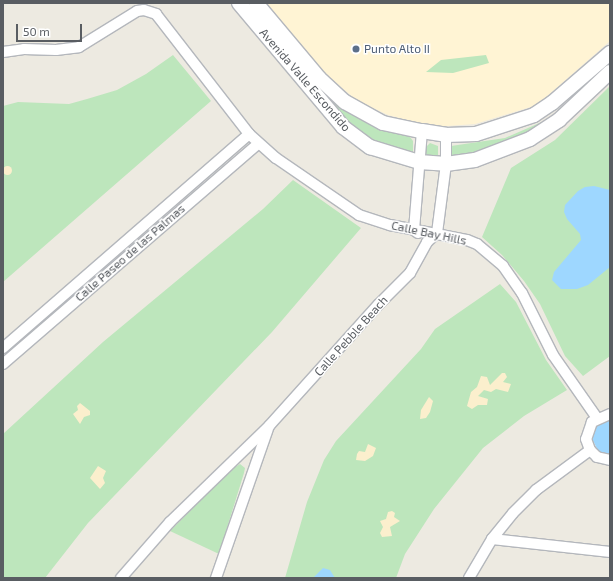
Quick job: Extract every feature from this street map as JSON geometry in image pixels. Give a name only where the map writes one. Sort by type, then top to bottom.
[{"type":"street","name":"Avenida Valle Escondido","points":[[239,3],[267,26],[344,102],[383,123],[422,132],[446,135],[492,130],[534,115],[552,103],[610,53]]},
{"type":"street","name":"Avenida Valle Escondido","points":[[256,3],[267,26],[343,127],[370,147],[419,162],[446,164],[491,156],[539,134],[570,110],[610,72]]},
{"type":"street","name":"Calle Bay Hills","points":[[3,52],[24,49],[56,50],[79,47],[136,12],[150,11],[161,20],[258,144],[302,176],[359,215],[374,222],[437,234],[477,244],[503,266],[522,293],[553,355],[597,418]]},
{"type":"street","points":[[422,132],[414,230],[427,242]]},
{"type":"street","name":"Calle Paseo de las Palmas","points":[[3,348],[249,134]]},
{"type":"street","points":[[437,234],[446,164],[446,135]]},
{"type":"street","name":"Calle Paseo de las Palmas","points":[[3,364],[258,144]]},
{"type":"street","name":"Calle Pebble Beach","points":[[121,578],[170,522],[269,426],[374,309],[410,273],[427,242],[437,234]]},
{"type":"street","points":[[610,414],[597,418],[587,433],[590,450],[597,457],[610,460]]},
{"type":"street","name":"Calle Pebble Beach","points":[[216,578],[269,426]]},
{"type":"street","points":[[470,578],[492,539],[536,490],[590,450]]},
{"type":"street","points":[[492,539],[610,552]]},
{"type":"shaded area","points":[[267,3],[610,3],[610,41],[537,105],[475,124],[434,127],[388,115],[356,100],[319,68]]},
{"type":"green space","points":[[173,55],[211,101],[3,282],[3,106],[18,102],[69,104],[117,90],[146,74]]},
{"type":"green space","points":[[486,55],[489,63],[453,73],[426,72],[441,60]]},
{"type":"green space","points":[[610,86],[610,356],[583,376],[565,356],[540,304],[524,281],[502,255],[482,237],[511,168],[555,140]]},
{"type":"green space","points":[[330,99],[388,131],[410,137],[413,141],[413,153],[410,156],[375,142],[344,119],[328,101]]},
{"type":"green space","points":[[544,121],[546,122],[519,141],[453,159],[450,155],[451,146],[505,138]]},
{"type":"green space","points":[[430,143],[438,146],[438,158],[424,157],[426,147]]},
{"type":"green space","points":[[293,180],[361,228],[272,332],[88,523],[45,578],[3,578],[3,434],[103,342],[263,209]]},
{"type":"green space","points":[[500,284],[516,302],[546,360],[567,390],[524,416],[483,448],[434,509],[405,554],[396,578],[285,578],[307,502],[324,460],[336,441],[421,349],[435,329]]},
{"type":"green space","points":[[240,464],[245,468],[244,473],[219,554],[170,531],[232,469]]},
{"type":"sand","points":[[7,165],[12,170],[7,175],[2,170]]},
{"type":"sand","points":[[502,373],[505,373],[507,377],[503,382],[511,384],[508,392],[496,389],[491,392],[484,390],[478,396],[488,399],[487,405],[478,405],[472,409],[467,406],[471,392],[477,387],[481,376],[487,377],[490,385]]},
{"type":"sand","points":[[429,397],[433,401],[430,412],[426,418],[420,419],[421,410]]},
{"type":"sand","points":[[80,403],[90,411],[90,415],[84,417],[80,424],[73,414],[78,410],[77,406]]},
{"type":"sand","points":[[368,444],[376,448],[373,456],[365,461],[356,460],[359,451],[365,452]]},
{"type":"sand","points":[[98,466],[106,471],[103,478],[105,483],[100,489],[90,478]]},
{"type":"sand","points":[[392,511],[395,513],[394,517],[400,521],[390,527],[392,536],[382,537],[380,533],[383,527],[380,521],[386,519],[388,512]]},
{"type":"water","points":[[594,186],[610,190],[610,267],[588,285],[577,289],[561,289],[552,280],[554,272],[581,240],[580,234],[567,219],[564,212],[565,205],[578,191],[585,187]]},
{"type":"water","points":[[610,417],[610,455],[598,451],[591,436],[594,425]]},
{"type":"water","points":[[323,568],[330,570],[335,578],[313,578]]},
{"type":"place","name":"Punto Alto II","points":[[356,49]]}]
